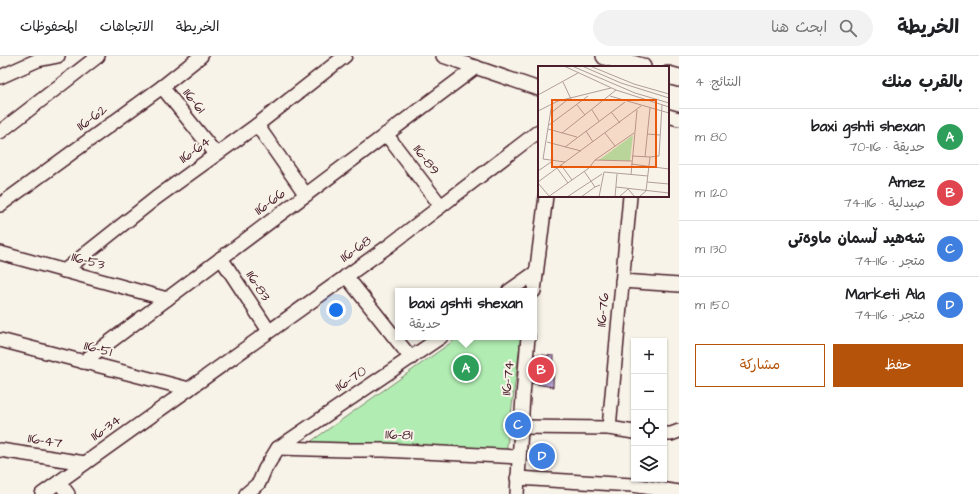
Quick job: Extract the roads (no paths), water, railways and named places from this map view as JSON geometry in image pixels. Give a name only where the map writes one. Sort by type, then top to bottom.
[{"type":"main road","points":[[605,56],[639,66]]},
{"type":"main road","points":[[669,75],[679,78]]},
{"type":"street","points":[[0,77],[38,60],[58,56]]},
{"type":"street","points":[[0,132],[98,56]]},
{"type":"street","name":"116-62","points":[[0,205],[162,87],[201,56]]},
{"type":"street","name":"116-64","points":[[64,271],[156,198],[257,125],[345,56]]},
{"type":"street","points":[[444,56],[538,89]]},
{"type":"street","name":"116-66","points":[[83,362],[476,67]]},
{"type":"street","name":"116-61","points":[[162,87],[216,154]]},
{"type":"street","points":[[669,116],[679,119]]},
{"type":"street","points":[[257,125],[306,195]]},
{"type":"street","name":"116-68","points":[[189,389],[441,206],[538,132]]},
{"type":"street","name":"116-89","points":[[386,134],[441,206]]},
{"type":"street","points":[[534,288],[546,197]]},
{"type":"street","name":"116-76","points":[[609,428],[630,197]]},
{"type":"street","name":"116-53","points":[[0,253],[167,299]]},
{"type":"street","name":"116-83","points":[[221,258],[269,332]]},
{"type":"street","points":[[513,288],[536,272]]},
{"type":"street","points":[[346,276],[395,338]]},
{"type":"street","points":[[622,281],[679,286]]},
{"type":"street","name":"116-51","points":[[0,340],[189,389]]},
{"type":"street","points":[[397,340],[411,358]]},
{"type":"street","name":"116-70","points":[[278,448],[437,340]]},
{"type":"street","name":"116-74","points":[[516,494],[528,340]]},
{"type":"street","name":"116-34","points":[[42,494],[189,389]]},
{"type":"street","points":[[520,427],[609,428],[631,432]]},
{"type":"street","points":[[667,434],[679,432]]},
{"type":"street","points":[[246,494],[259,483],[265,469],[278,448]]},
{"type":"street","name":"116-81","points":[[278,448],[384,450],[519,457]]},
{"type":"street","name":"116-47","points":[[3,453],[85,463]]},
{"type":"street","points":[[517,478],[632,484],[679,492]]},
{"type":"street","points":[[59,482],[68,494]]},
{"type":"place","name":"baxi gshti shexan","points":[[466,368]]},
{"type":"place","name":"Amez","points":[[541,370]]},
{"type":"place","name":"شەھید ڵسمان ماوەتی","points":[[518,425]]},
{"type":"place","name":"Marketi Ala","points":[[542,456]]}]
